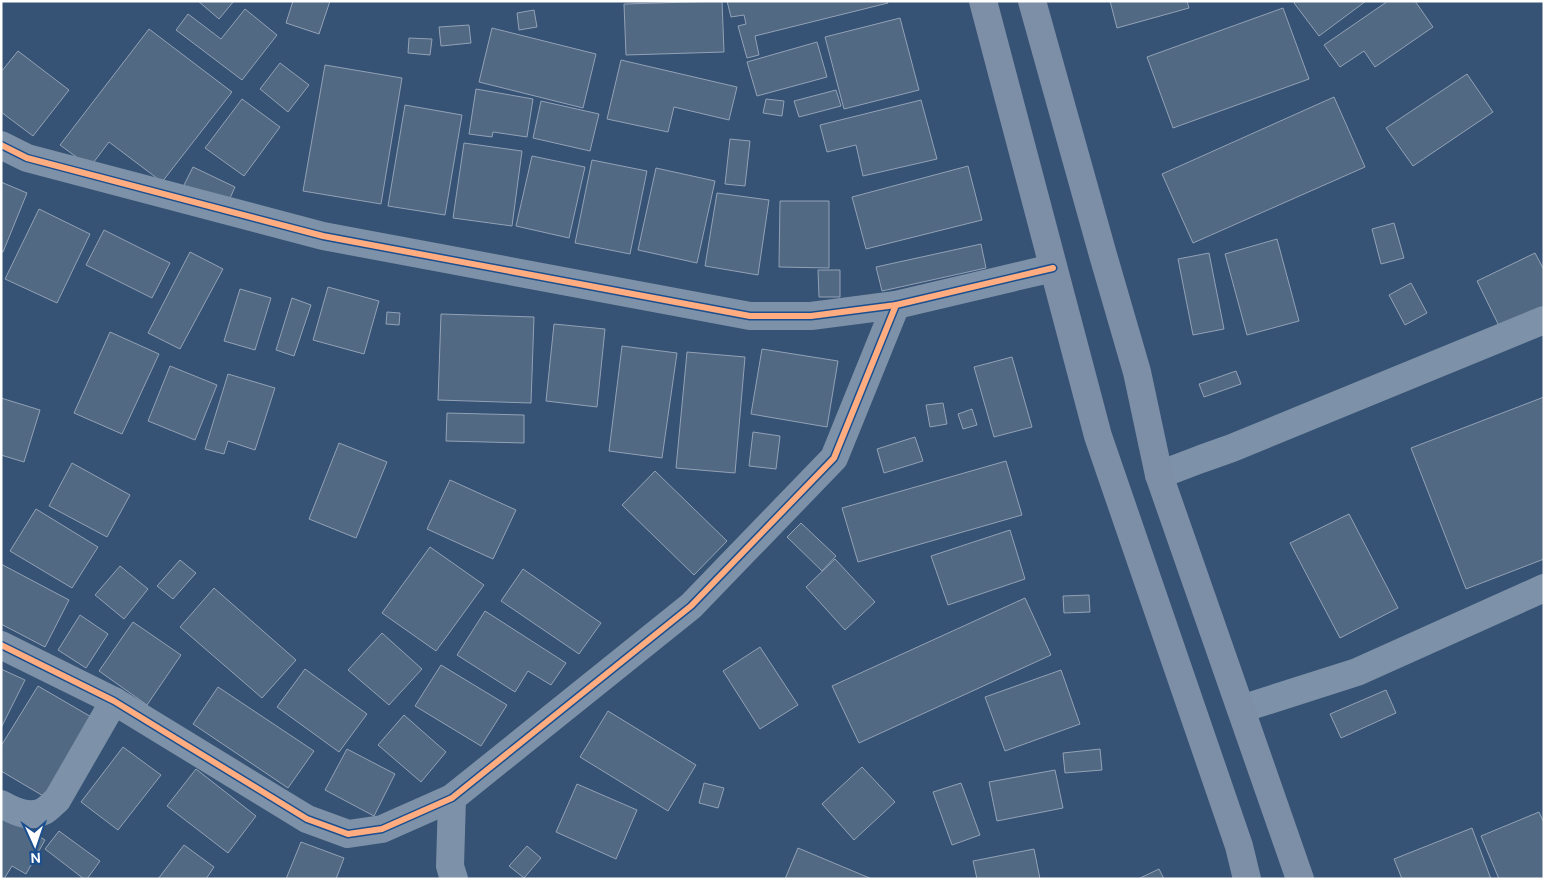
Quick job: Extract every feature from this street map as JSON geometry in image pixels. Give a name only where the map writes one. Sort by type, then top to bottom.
[{"type":"main road","points":[[983,1],[1098,436],[1239,846],[1248,879]]},
{"type":"main road","points":[[1032,1],[1137,372],[1159,475],[1300,879]]},
{"type":"street","points":[[1,145],[27,158],[323,236],[750,316],[811,316],[896,304],[1053,268]]},
{"type":"street","points":[[1,645],[114,701],[307,819],[348,834],[382,829],[452,798],[691,606],[834,458],[896,304]]},
{"type":"street","points":[[1159,475],[1232,448],[1544,320]]},
{"type":"street","points":[[1241,709],[1357,672],[1544,588]]},
{"type":"street","points":[[1,804],[17,812],[30,814],[44,811],[57,800],[114,701]]},
{"type":"street","points":[[452,798],[450,866],[454,879]]},
{"type":"building","points":[[198,1],[234,1],[219,19]]},
{"type":"building","points":[[293,1],[330,1],[319,34],[286,23]]},
{"type":"building","points":[[722,1],[724,52],[626,55],[624,4]]},
{"type":"building","points":[[727,1],[887,1],[888,3],[755,36],[759,55],[747,58],[738,26],[746,24],[744,15],[731,17]]},
{"type":"building","points":[[1110,1],[1187,1],[1189,8],[1117,28]]},
{"type":"building","points":[[1296,1],[1366,1],[1319,36],[1294,3]]},
{"type":"building","points":[[1388,1],[1415,1],[1433,27],[1375,67],[1364,51],[1340,67],[1324,45]]},
{"type":"building","points":[[1283,8],[1309,79],[1173,128],[1147,57]]},
{"type":"building","points":[[245,9],[277,35],[242,80],[176,30],[188,14],[221,39]]},
{"type":"building","points":[[534,10],[537,27],[519,30],[517,13]]},
{"type":"building","points":[[900,18],[919,90],[844,109],[825,37]]},
{"type":"building","points":[[469,25],[471,43],[441,46],[439,27]]},
{"type":"building","points":[[492,28],[596,54],[583,108],[479,82]]},
{"type":"building","points":[[149,29],[232,92],[162,182],[109,142],[90,167],[60,145]]},
{"type":"building","points":[[409,38],[432,39],[430,55],[408,53]]},
{"type":"building","points":[[817,42],[827,77],[757,96],[747,62]]},
{"type":"building","points":[[18,51],[69,90],[33,136],[1,112],[1,72]]},
{"type":"building","points":[[621,60],[737,87],[729,120],[674,107],[668,132],[607,119]]},
{"type":"building","points":[[280,63],[309,85],[288,112],[260,89]]},
{"type":"building","points":[[325,65],[402,78],[381,204],[303,191]]},
{"type":"building","points":[[1467,74],[1493,112],[1413,166],[1386,128]]},
{"type":"building","points":[[476,89],[533,99],[527,137],[493,132],[492,137],[469,134]]},
{"type":"building","points":[[836,90],[841,106],[799,117],[794,101]]},
{"type":"building","points":[[1334,97],[1365,167],[1193,243],[1162,174]]},
{"type":"building","points":[[242,99],[280,127],[244,176],[205,148]]},
{"type":"building","points":[[766,99],[784,101],[782,116],[763,113]]},
{"type":"building","points":[[921,100],[937,159],[863,176],[856,145],[827,152],[820,125]]},
{"type":"building","points":[[541,101],[599,114],[590,151],[533,138]]},
{"type":"building","points":[[405,105],[462,115],[445,215],[388,206]]},
{"type":"building","points":[[730,139],[750,141],[745,186],[725,184]]},
{"type":"building","points":[[464,143],[522,151],[512,226],[453,218]]},
{"type":"building","points":[[532,156],[585,167],[569,238],[516,226]]},
{"type":"building","points":[[592,160],[647,171],[630,254],[575,243]]},
{"type":"building","points":[[968,166],[982,220],[866,249],[852,197]]},
{"type":"building","points":[[193,167],[235,187],[226,207],[183,187]]},
{"type":"building","points":[[656,168],[715,181],[697,263],[638,250]]},
{"type":"building","points":[[1,182],[27,193],[3,252],[1,251]]},
{"type":"building","points":[[717,193],[769,200],[758,275],[705,266]]},
{"type":"building","points":[[780,201],[829,201],[829,268],[779,267]]},
{"type":"building","points":[[39,209],[90,234],[57,303],[5,279]]},
{"type":"building","points":[[1394,223],[1404,258],[1381,264],[1372,229]]},
{"type":"building","points":[[104,230],[170,263],[152,298],[86,265]]},
{"type":"building","points":[[1277,239],[1299,321],[1247,335],[1225,254]]},
{"type":"building","points":[[981,244],[986,268],[882,291],[876,267]]},
{"type":"building","points":[[190,252],[223,269],[180,349],[148,333]]},
{"type":"building","points":[[1209,253],[1224,329],[1193,335],[1178,259]]},
{"type":"building","points":[[1535,253],[1544,270],[1544,309],[1501,330],[1477,281]]},
{"type":"building","points":[[818,270],[840,270],[840,297],[819,297]]},
{"type":"building","points":[[1411,283],[1427,313],[1405,325],[1389,295]]},
{"type":"building","points":[[328,287],[379,301],[364,354],[313,340]]},
{"type":"building","points":[[240,289],[271,298],[255,350],[224,341]]},
{"type":"building","points":[[292,298],[311,305],[294,356],[276,350]]},
{"type":"building","points":[[387,312],[400,313],[399,325],[386,324]]},
{"type":"building","points":[[441,314],[534,317],[531,403],[438,400]]},
{"type":"building","points":[[554,324],[605,329],[597,407],[546,401]]},
{"type":"building","points":[[110,332],[159,354],[122,434],[74,413]]},
{"type":"building","points":[[622,346],[677,353],[662,458],[609,451]]},
{"type":"building","points":[[762,349],[838,361],[827,427],[751,414]]},
{"type":"building","points":[[687,352],[745,357],[735,473],[676,468]]},
{"type":"building","points":[[1012,357],[1032,427],[994,437],[974,367]]},
{"type":"building","points":[[170,366],[217,385],[195,440],[148,421]]},
{"type":"building","points":[[1236,371],[1241,384],[1204,397],[1199,384]]},
{"type":"building","points":[[228,374],[275,388],[255,450],[228,441],[224,454],[205,449]]},
{"type":"building","points":[[1544,397],[1544,559],[1466,589],[1411,448]]},
{"type":"building","points":[[1,398],[40,410],[24,462],[1,455]]},
{"type":"building","points":[[943,403],[947,424],[930,427],[926,405]]},
{"type":"building","points":[[972,409],[977,425],[963,429],[958,414]]},
{"type":"building","points":[[447,413],[524,415],[524,443],[446,441]]},
{"type":"building","points":[[753,432],[780,436],[776,469],[749,466]]},
{"type":"building","points":[[915,437],[923,461],[884,473],[877,449]]},
{"type":"building","points":[[339,443],[387,462],[356,538],[309,519]]},
{"type":"building","points":[[1006,461],[1022,515],[858,562],[842,508]]},
{"type":"building","points":[[72,463],[130,495],[107,537],[49,506]]},
{"type":"building","points":[[655,471],[727,541],[694,575],[622,505]]},
{"type":"building","points":[[450,480],[516,510],[493,559],[427,529]]},
{"type":"building","points":[[36,509],[98,547],[72,588],[10,551]]},
{"type":"building","points":[[1349,514],[1398,608],[1340,638],[1290,543]]},
{"type":"building","points":[[801,523],[836,556],[822,571],[787,537]]},
{"type":"building","points":[[1010,530],[1025,579],[948,605],[931,556]]},
{"type":"building","points":[[430,547],[484,585],[436,651],[382,613]]},
{"type":"building","points":[[835,559],[875,602],[845,630],[806,587]]},
{"type":"building","points":[[180,560],[196,573],[173,599],[157,586]]},
{"type":"building","points":[[1,564],[69,600],[45,647],[1,624]]},
{"type":"building","points":[[120,566],[148,589],[124,619],[95,595]]},
{"type":"building","points":[[523,569],[601,623],[579,654],[501,601]]},
{"type":"building","points":[[214,588],[296,660],[262,698],[180,627]]},
{"type":"building","points":[[1089,595],[1090,612],[1064,613],[1063,596]]},
{"type":"building","points":[[1025,598],[1051,655],[859,743],[832,686]]},
{"type":"building","points":[[485,611],[566,663],[551,685],[528,671],[515,692],[457,655]]},
{"type":"building","points":[[80,615],[108,634],[86,668],[58,650]]},
{"type":"building","points":[[133,622],[181,655],[147,705],[99,671]]},
{"type":"building","points":[[382,633],[422,669],[389,705],[348,670]]},
{"type":"building","points":[[760,647],[798,705],[760,729],[723,671]]},
{"type":"building","points":[[441,665],[507,705],[481,746],[415,706]]},
{"type":"building","points":[[1,669],[25,680],[1,728]]},
{"type":"building","points":[[305,669],[367,714],[339,752],[277,707]]},
{"type":"building","points":[[1061,670],[1080,724],[1005,751],[985,697]]},
{"type":"building","points":[[38,686],[93,718],[45,797],[1,771],[1,746]]},
{"type":"building","points":[[218,687],[314,751],[288,788],[193,724]]},
{"type":"building","points":[[1386,690],[1396,713],[1341,738],[1330,714]]},
{"type":"building","points":[[608,711],[696,765],[668,811],[580,757]]},
{"type":"building","points":[[404,715],[446,752],[421,782],[378,745]]},
{"type":"building","points":[[123,747],[161,775],[118,830],[81,802]]},
{"type":"building","points":[[347,749],[395,774],[374,816],[325,790]]},
{"type":"building","points":[[1100,749],[1102,770],[1065,773],[1063,753]]},
{"type":"building","points":[[862,767],[895,802],[854,840],[822,804]]},
{"type":"building","points":[[196,769],[256,816],[228,853],[167,806]]},
{"type":"building","points":[[1055,770],[1063,808],[997,821],[989,782]]},
{"type":"building","points":[[704,783],[724,788],[718,808],[699,803]]},
{"type":"building","points":[[961,783],[980,835],[952,845],[933,792]]},
{"type":"building","points":[[577,784],[637,810],[616,859],[556,832]]},
{"type":"building","points":[[1539,812],[1544,823],[1544,879],[1499,879],[1481,836]]},
{"type":"building","points":[[1,815],[45,840],[26,874],[12,866],[4,879],[1,879]]},
{"type":"building","points":[[1472,828],[1491,879],[1402,879],[1394,859]]},
{"type":"building","points":[[59,831],[100,861],[87,879],[84,879],[45,849]]},
{"type":"building","points":[[301,842],[344,858],[336,879],[286,879]]},
{"type":"building","points":[[184,845],[214,867],[206,879],[158,879]]},
{"type":"building","points":[[527,846],[541,858],[524,878],[509,866]]},
{"type":"building","points":[[798,848],[872,879],[785,879]]},
{"type":"building","points":[[1034,849],[1040,879],[977,879],[973,861]]},
{"type":"building","points":[[1159,869],[1164,879],[1138,879]]},
{"type":"cycle path","points":[[1,145],[27,158],[323,236],[750,316],[811,316],[896,305],[1053,268]]},
{"type":"cycle path","points":[[1,645],[114,701],[307,819],[348,834],[382,829],[452,798],[691,606],[834,458],[896,305]]}]
